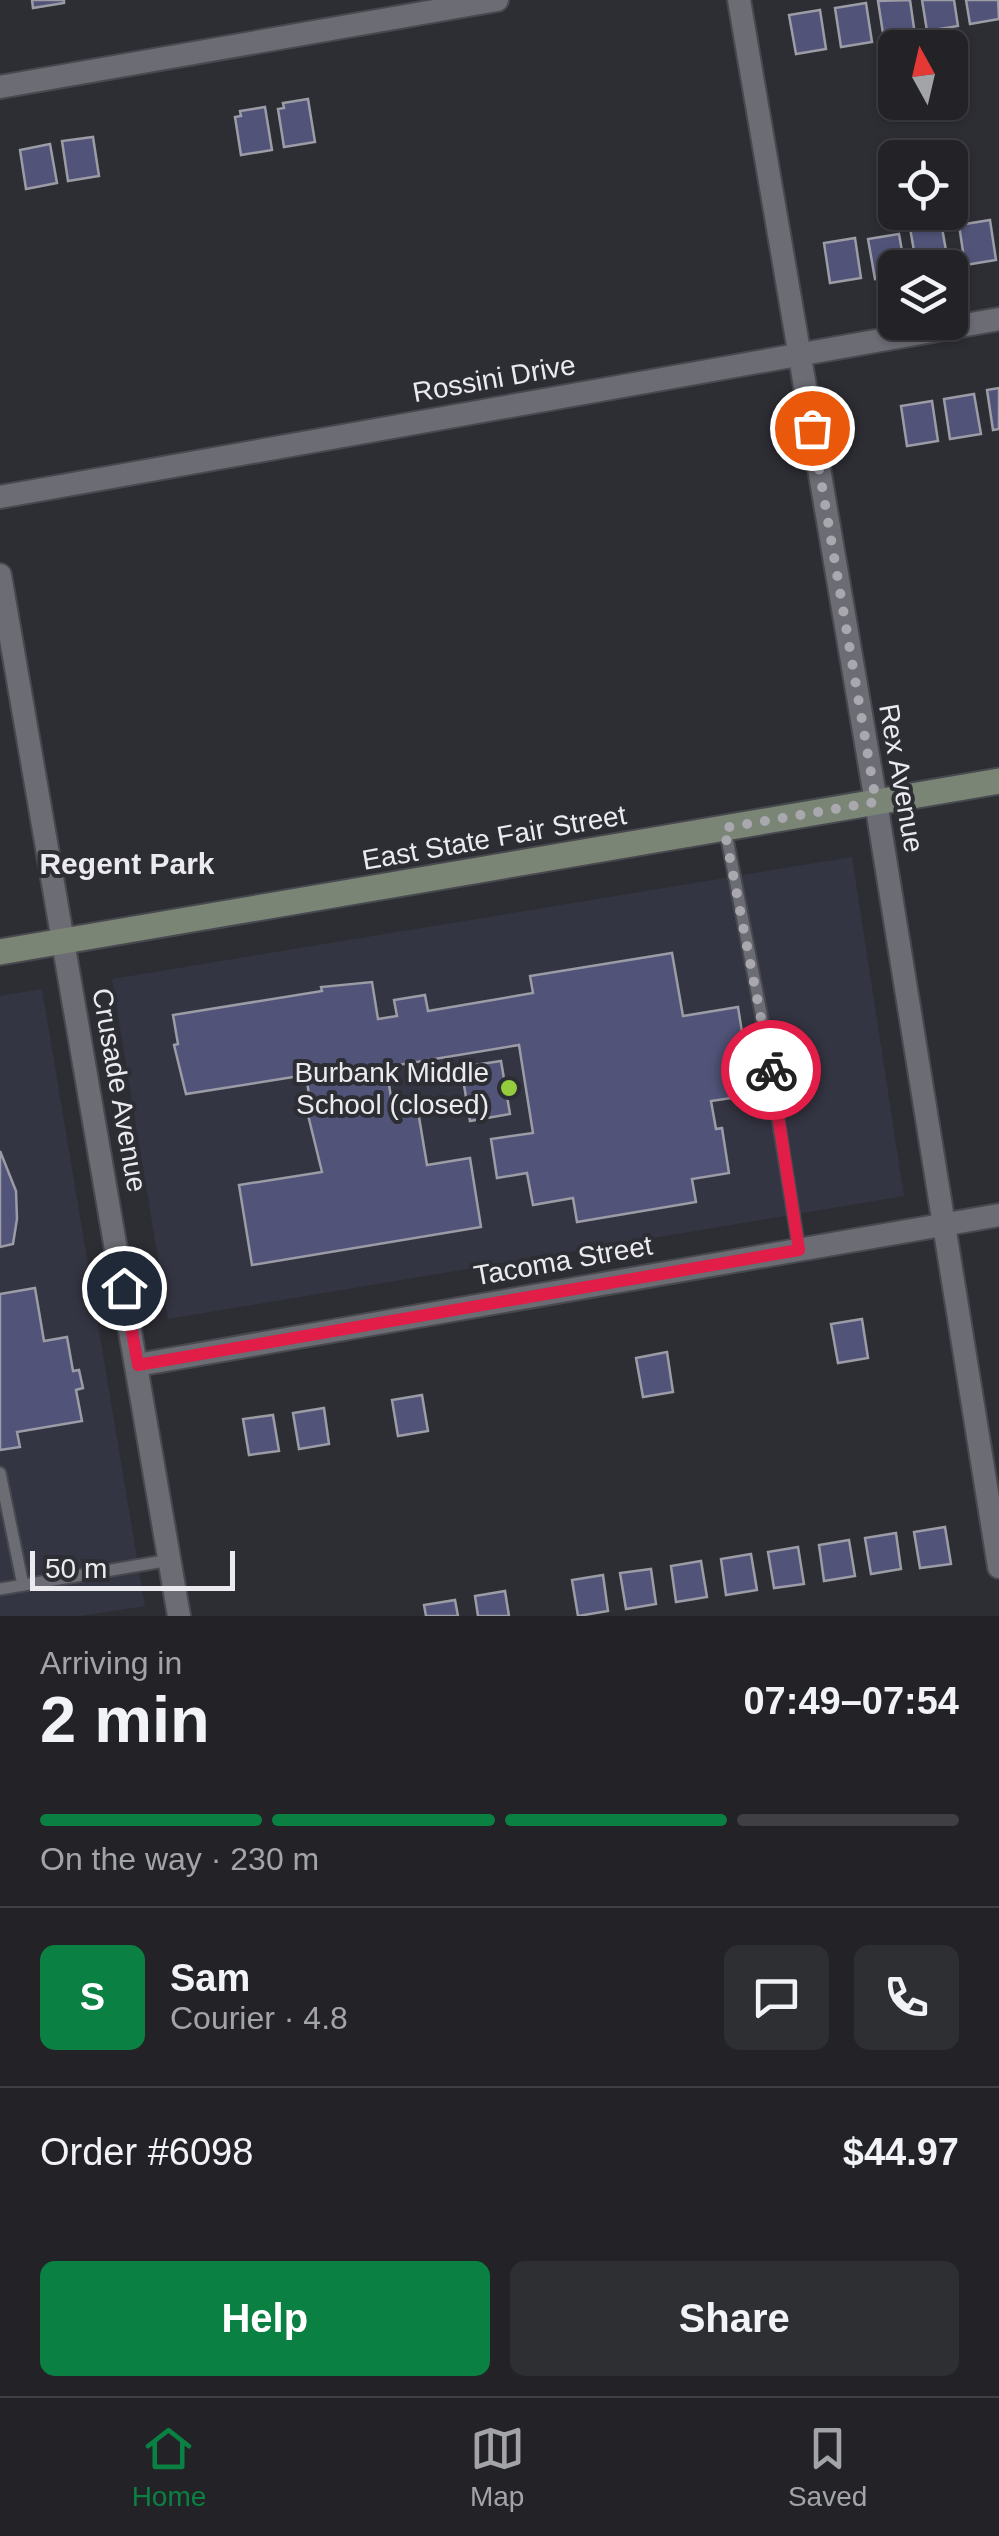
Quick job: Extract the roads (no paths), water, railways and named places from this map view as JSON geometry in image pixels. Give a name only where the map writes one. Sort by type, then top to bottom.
[{"type":"street","points":[[0,87],[497,0]]},
{"type":"street","name":"Rex Avenue","points":[[740,0],[876,802],[999,1567]]},
{"type":"street","name":"Rossini Drive","points":[[0,497],[999,320]]},
{"type":"street","name":"Crusade Avenue","points":[[0,575],[179,1616]]},
{"type":"street","name":"East State Fair Street","points":[[0,952],[999,781]]},
{"type":"street","name":"Tacoma Street","points":[[138,1365],[999,1214]]},
{"type":"lane","points":[[724,828],[762,1014],[799,1250]]},
{"type":"lane","points":[[0,1473],[23,1585]]},
{"type":"lane","points":[[0,1589],[170,1560]]},
{"type":"place","name":"Burbank Middle School (closed)","points":[[509,1088]]},
{"type":"district","name":"Regent Park","points":[[127,864]]}]
